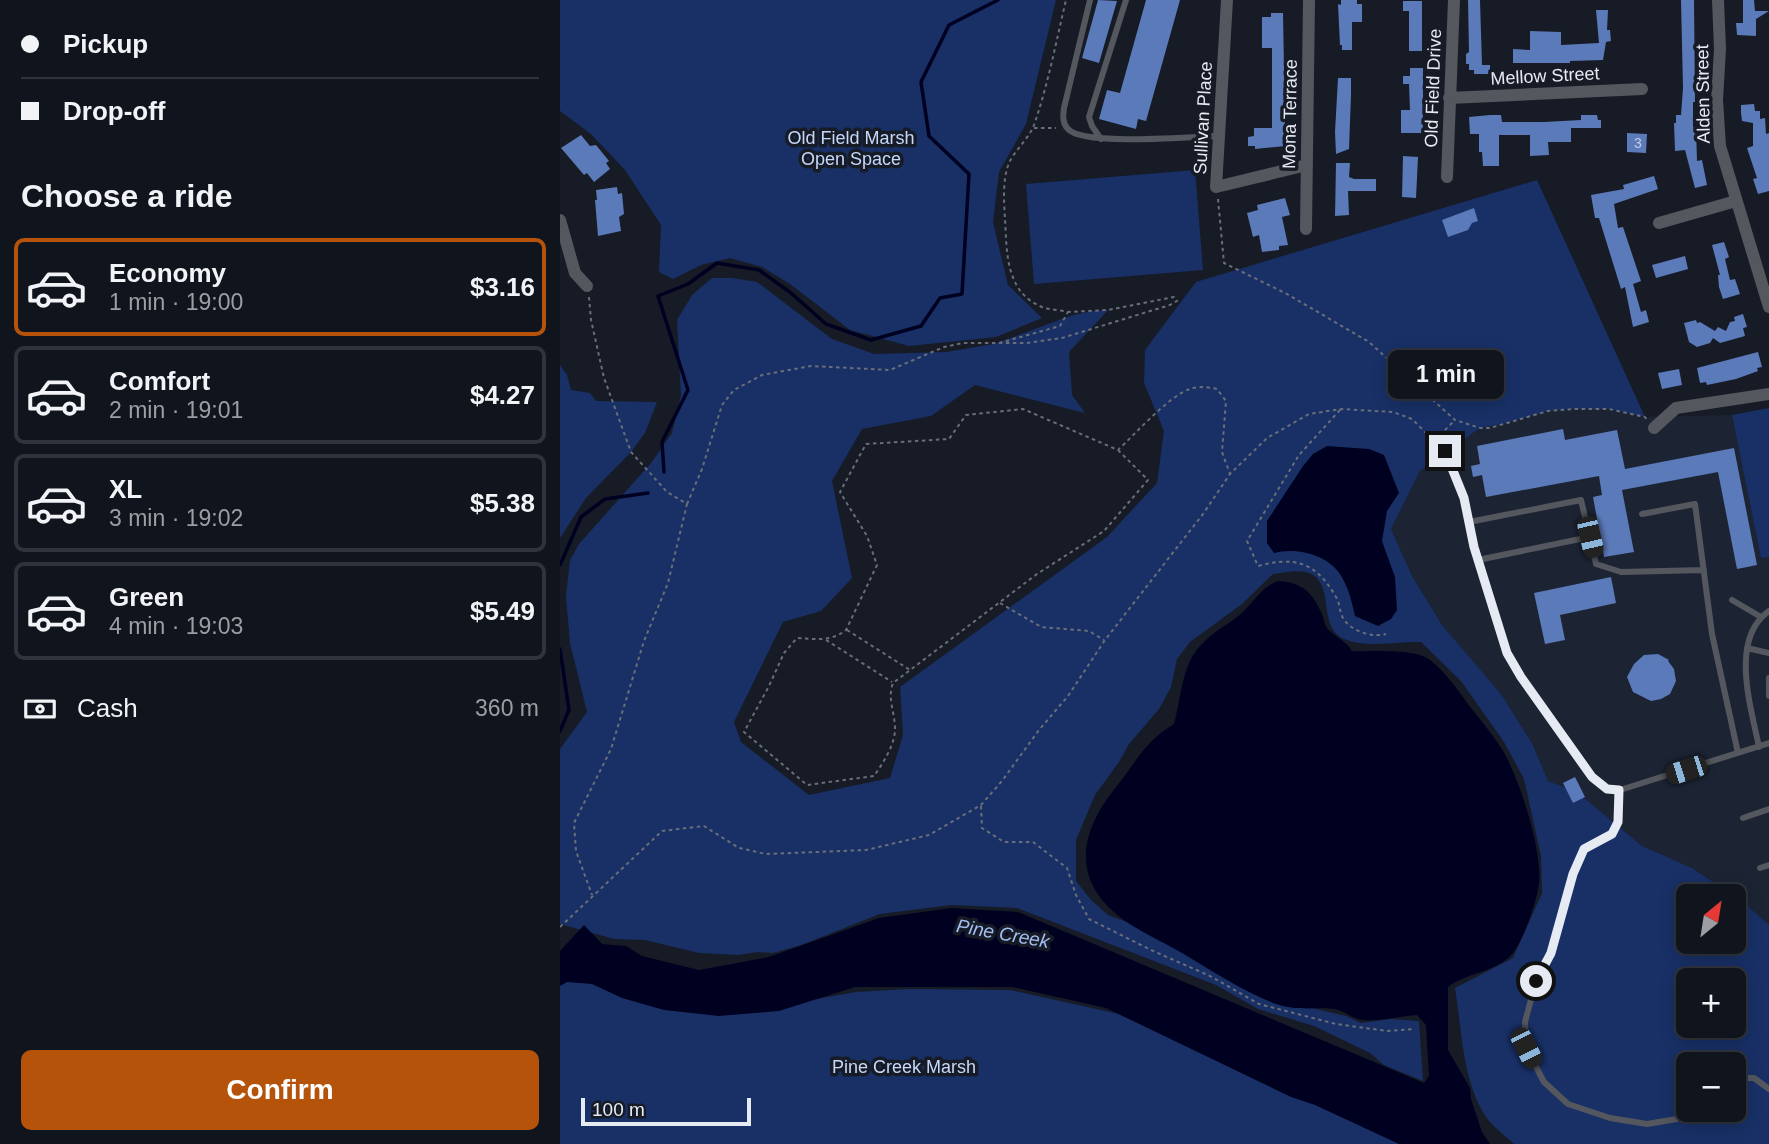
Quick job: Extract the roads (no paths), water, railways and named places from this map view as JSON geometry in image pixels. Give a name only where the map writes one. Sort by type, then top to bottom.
[{"type":"street","name":"Sullivan Place","points":[[1227,0],[1216,187],[1307,165]]},
{"type":"street","name":"Mona Terrace","points":[[1306,229],[1309,0]]},
{"type":"street","name":"Old Field Drive","points":[[1447,177],[1454,0]]},
{"type":"street","name":"Alden Street","points":[[1718,0],[1720,49],[1717,100],[1720,146],[1769,307]]},
{"type":"street","name":"Mellow Street","points":[[1450,98],[1642,89]]},
{"type":"street","points":[[1659,223],[1737,201]]},
{"type":"street","points":[[560,220],[564,249],[575,273],[587,285]]},
{"type":"street","points":[[1654,428],[1676,408],[1769,394]]},
{"type":"lane","points":[[1090,0],[1064,108],[1063,119],[1067,128],[1075,134],[1101,139],[1220,136]]},
{"type":"lane","points":[[1101,139],[1089,117],[1126,0]]},
{"type":"lane","points":[[1445,451],[1464,498],[1478,560],[1507,653],[1592,777],[1607,789],[1619,790],[1769,743]]},
{"type":"lane","points":[[1469,522],[1581,500],[1596,564],[1621,572],[1704,570]]},
{"type":"lane","points":[[1642,514],[1695,504],[1712,634],[1738,753]]},
{"type":"lane","points":[[1478,560],[1590,537]]},
{"type":"lane","points":[[1732,600],[1760,617]]},
{"type":"lane","points":[[1759,747],[1745,683],[1747,648],[1760,617],[1769,611]]},
{"type":"lane","points":[[1747,648],[1769,653]]},
{"type":"lane","points":[[1769,678],[1769,696]]},
{"type":"lane","points":[[1619,790],[1618,822],[1612,834],[1584,849],[1573,874],[1551,953],[1536,981],[1525,1022],[1526,1048],[1544,1082],[1568,1104],[1610,1118],[1647,1124],[1676,1119]]},
{"type":"lane","points":[[1743,818],[1769,809]]},
{"type":"lane","points":[[1759,868],[1769,865]]},
{"type":"lane","points":[[1746,1078],[1754,1078],[1769,1089]]},
{"type":"water","points":[[1327,446],[1369,449],[1384,455],[1399,493],[1387,511],[1382,541],[1395,577],[1397,610],[1391,619],[1378,626],[1355,616],[1343,579],[1327,561],[1301,552],[1274,553],[1267,543],[1267,521],[1303,466],[1313,454]]},
{"type":"water","points":[[1278,581],[1293,583],[1309,593],[1327,628],[1352,651],[1404,652],[1430,660],[1447,677],[1492,734],[1516,778],[1537,853],[1539,883],[1533,909],[1521,939],[1507,959],[1448,987],[1448,1050],[1470,1088],[1482,1132],[1490,1144],[1399,1144],[1315,1105],[1291,1097],[1106,1008],[1013,987],[855,987],[779,1011],[719,1016],[664,1010],[622,998],[592,984],[567,982],[560,986],[560,951],[584,925],[602,944],[626,946],[642,956],[699,970],[769,957],[879,918],[951,908],[1018,912],[1424,1083],[1429,1076],[1426,1025],[1417,1015],[1365,1020],[1327,1008],[1276,1004],[1228,981],[1129,923],[1100,897],[1091,882],[1086,850],[1096,818],[1142,752],[1174,724],[1186,670],[1196,651],[1212,635],[1242,613],[1263,590]]},
{"type":"waterway","name":"Pine Creek","points":[[664,472],[662,442],[688,390],[658,296],[688,284],[717,263],[759,270],[791,293],[826,324],[871,340],[921,326],[940,298],[962,294],[969,174],[929,136],[921,82],[949,25],[998,0]]},
{"type":"waterway","name":"Pine Creek","points":[[560,565],[581,517],[605,499],[648,493]]},
{"type":"waterway","name":"Pine Creek","points":[[560,649],[569,710],[560,731]]},
{"type":"park label","name":"Old Field Marsh Open Space","points":[[851,148]]},
{"type":"park label","name":"Pine Creek Marsh","points":[[904,1067]]}]
